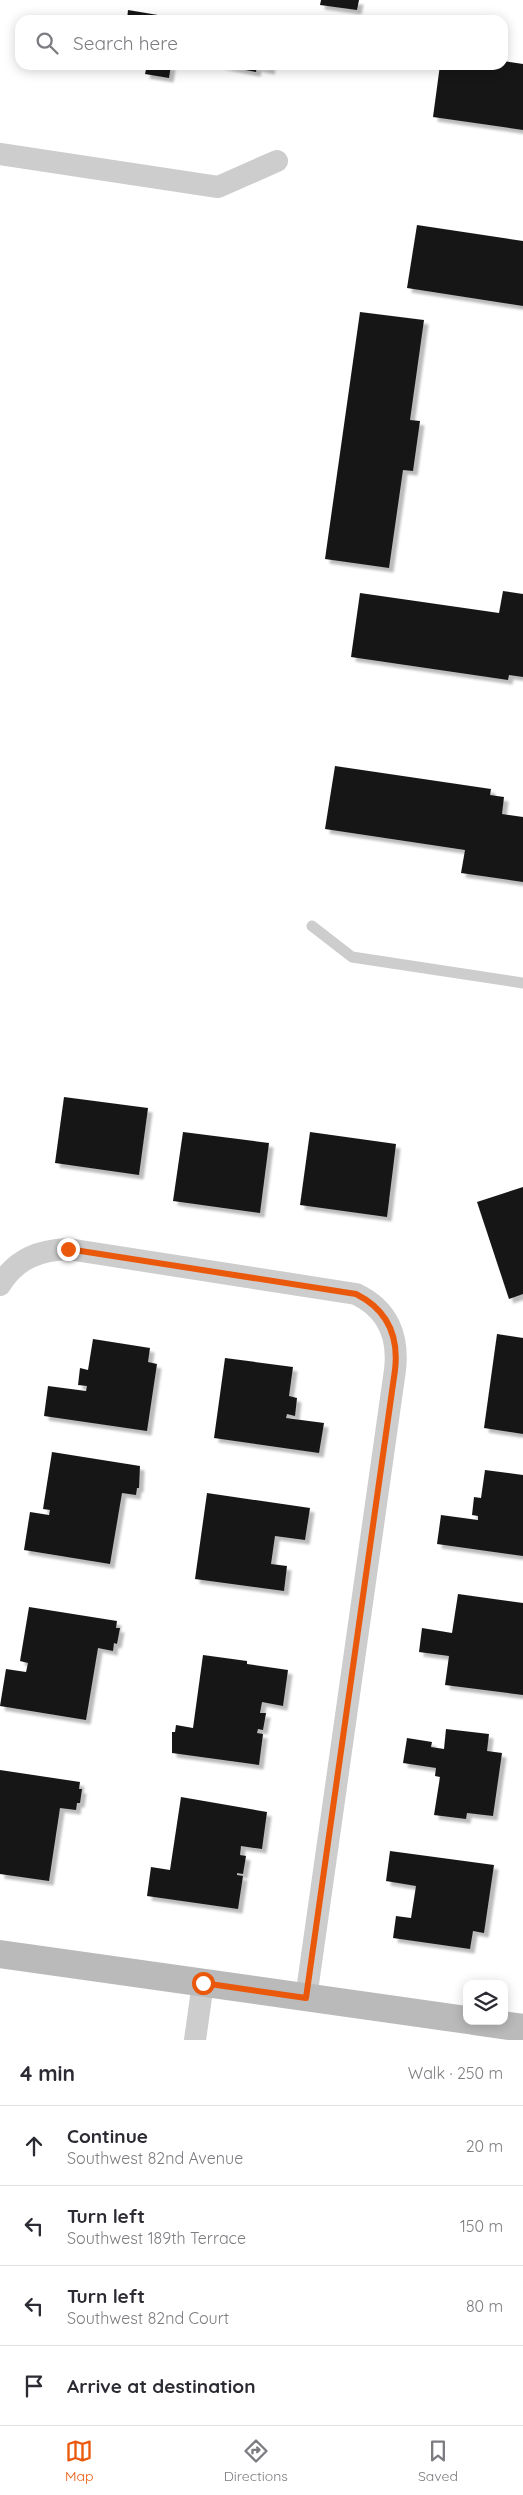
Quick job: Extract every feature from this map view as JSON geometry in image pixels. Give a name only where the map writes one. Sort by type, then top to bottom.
[{"type":"street","points":[[0,154],[218,187],[277,161]]},
{"type":"street","points":[[0,1285],[4,1278],[23,1260],[41,1252],[68,1249],[344,1292],[368,1300],[387,1320],[394,1332],[397,1356],[306,1998]]},
{"type":"street","points":[[0,1954],[463,2019]]},
{"type":"street","points":[[195,2040],[203,1983]]},
{"type":"street","points":[[502,2025],[523,2028]]},
{"type":"lane","points":[[312,926],[352,957],[523,982]]},
{"type":"building","points":[[321,0],[359,0],[357,10],[320,5]]},
{"type":"building","points":[[128,10],[158,15],[128,15]]},
{"type":"building","points":[[508,62],[523,64],[523,130],[433,117],[439,70],[508,70]]},
{"type":"building","points":[[146,70],[170,70],[169,78],[145,74]]},
{"type":"building","points":[[417,225],[523,241],[523,306],[407,288]]},
{"type":"building","points":[[360,312],[424,320],[410,420],[420,421],[413,471],[403,470],[389,568],[325,559]]},
{"type":"building","points":[[503,591],[523,594],[523,677],[509,675],[508,680],[351,657],[360,593],[499,613]]},
{"type":"building","points":[[335,766],[491,789],[490,795],[504,797],[502,814],[523,817],[523,882],[461,873],[465,850],[325,829]]},
{"type":"building","points":[[64,1097],[148,1108],[139,1175],[55,1163]]},
{"type":"building","points":[[183,1132],[269,1143],[260,1213],[173,1201]]},
{"type":"building","points":[[310,1132],[396,1144],[387,1217],[300,1205]]},
{"type":"building","points":[[523,1187],[523,1294],[509,1299],[477,1202]]},
{"type":"building","points":[[497,1334],[523,1338],[523,1434],[484,1428]]},
{"type":"building","points":[[93,1339],[150,1348],[148,1362],[157,1364],[147,1431],[44,1416],[48,1386],[86,1391],[87,1386],[78,1385],[80,1368],[88,1370]]},
{"type":"building","points":[[225,1358],[293,1367],[289,1396],[297,1398],[295,1416],[287,1414],[286,1418],[324,1423],[319,1453],[214,1438]]},
{"type":"building","points":[[52,1452],[140,1466],[139,1488],[137,1488],[136,1495],[122,1493],[110,1564],[24,1550],[30,1512],[49,1515],[50,1510],[43,1509]]},
{"type":"building","points":[[485,1470],[523,1475],[523,1556],[437,1544],[441,1515],[478,1520],[478,1516],[472,1515],[474,1497],[481,1498]]},
{"type":"building","points":[[207,1493],[310,1508],[305,1540],[275,1536],[271,1564],[287,1566],[284,1591],[195,1579]]},
{"type":"building","points":[[458,1594],[523,1603],[523,1695],[445,1685],[449,1656],[419,1652],[422,1628],[452,1633]]},
{"type":"building","points":[[29,1607],[117,1621],[116,1628],[120,1628],[117,1644],[114,1643],[113,1651],[98,1648],[86,1720],[0,1706],[6,1669],[26,1672],[28,1663],[20,1661]]},
{"type":"building","points":[[203,1655],[247,1661],[247,1664],[288,1670],[283,1706],[262,1702],[260,1713],[266,1713],[263,1730],[258,1729],[257,1733],[263,1734],[259,1765],[172,1753],[172,1732],[175,1732],[176,1725],[193,1728]]},
{"type":"building","points":[[446,1729],[489,1734],[487,1751],[502,1753],[493,1816],[467,1813],[466,1819],[434,1815],[440,1777],[435,1776],[436,1768],[403,1763],[407,1738],[432,1742],[431,1747],[444,1749]]},
{"type":"building","points":[[0,1770],[80,1782],[79,1789],[82,1789],[80,1803],[77,1803],[76,1810],[60,1808],[49,1881],[0,1874]]},
{"type":"building","points":[[181,1797],[267,1812],[262,1849],[241,1846],[240,1855],[246,1856],[243,1874],[237,1873],[237,1875],[243,1876],[238,1909],[147,1896],[151,1867],[170,1870]]},
{"type":"building","points":[[390,1851],[494,1865],[484,1933],[473,1931],[470,1949],[393,1938],[396,1916],[411,1918],[416,1886],[386,1881]]},
{"type":"route","points":[[68,1249],[356,1294],[378,1308],[394,1332],[396,1342],[397,1356],[306,1998],[203,1983]]}]
